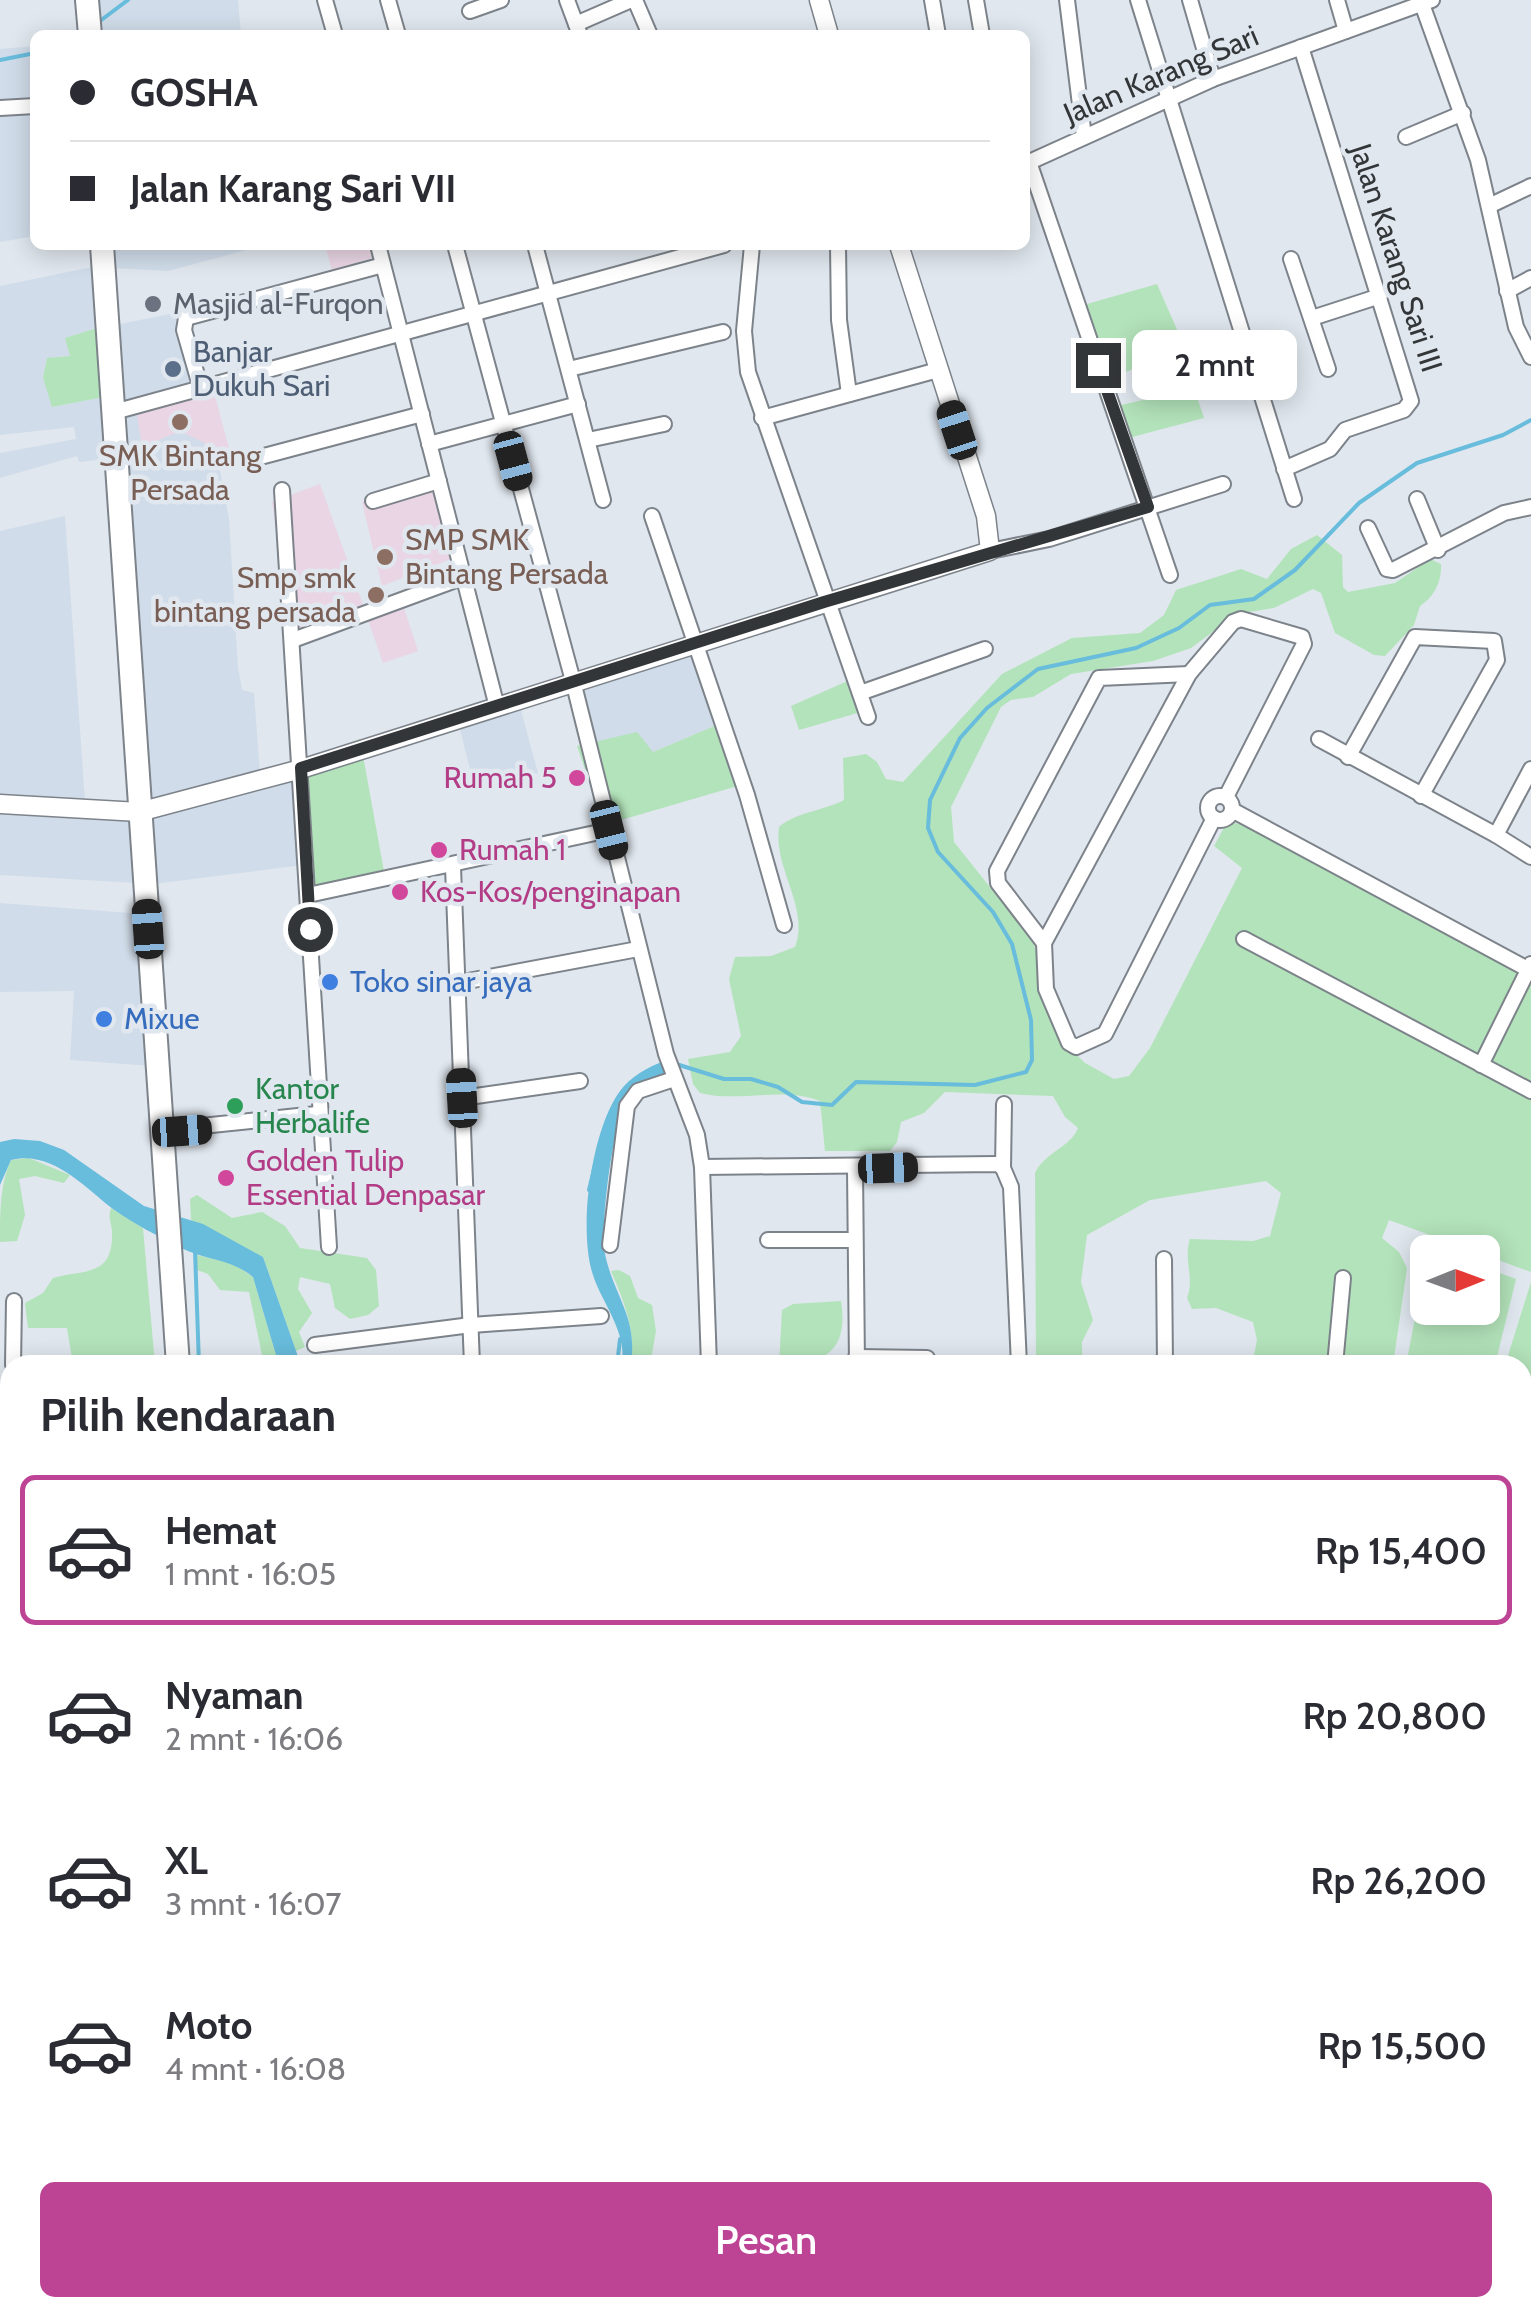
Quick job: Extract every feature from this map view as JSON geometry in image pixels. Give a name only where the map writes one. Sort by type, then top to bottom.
[{"type":"main road","points":[[87,0],[90,30]]},
{"type":"main road","points":[[102,250],[178,1355]]},
{"type":"street","points":[[325,0],[334,30]]},
{"type":"street","points":[[388,0],[397,30]]},
{"type":"street","points":[[470,11],[501,0]]},
{"type":"street","points":[[567,0],[578,30],[633,0],[648,30]]},
{"type":"street","points":[[819,0],[828,30]]},
{"type":"street","points":[[932,0],[937,30]]},
{"type":"street","points":[[976,0],[981,30]]},
{"type":"street","points":[[1067,0],[1084,136]]},
{"type":"street","points":[[1138,0],[1294,498]]},
{"type":"street","points":[[1190,0],[1213,79]]},
{"type":"street","points":[[1337,0],[1346,31]]},
{"type":"street","points":[[1427,2],[1491,205],[1520,339],[1531,357]]},
{"type":"street","name":"Jalan Karang Sari","points":[[1030,162],[1213,79],[1427,2]]},
{"type":"street","name":"Jalan Karang Sari III","points":[[1284,469],[1330,449],[1345,430],[1410,405],[1380,296],[1300,48]]},
{"type":"street","points":[[0,108],[30,106]]},
{"type":"street","points":[[1406,137],[1463,113]]},
{"type":"street","points":[[1030,172],[1170,575]]},
{"type":"street","points":[[1491,205],[1531,186]]},
{"type":"street","points":[[379,250],[496,704]]},
{"type":"street","points":[[456,250],[573,682],[666,1054],[697,1136],[702,1167],[710,1355]]},
{"type":"street","points":[[536,250],[604,500]]},
{"type":"street","points":[[114,412],[706,250]]},
{"type":"street","points":[[752,250],[743,348],[762,418],[824,602],[868,717]]},
{"type":"street","points":[[838,250],[840,320],[849,394]]},
{"type":"street","points":[[901,250],[986,516],[990,551]]},
{"type":"street","points":[[1291,260],[1328,369]]},
{"type":"street","points":[[201,388],[183,325],[186,318],[383,265]]},
{"type":"street","points":[[1507,291],[1531,278]]},
{"type":"street","points":[[1312,318],[1380,296]]},
{"type":"street","points":[[569,370],[723,332]]},
{"type":"street","points":[[762,418],[938,370]]},
{"type":"street","points":[[429,444],[578,404]]},
{"type":"street","points":[[264,456],[422,414]]},
{"type":"street","points":[[588,440],[664,424]]},
{"type":"street","points":[[373,501],[439,481]]},
{"type":"street","points":[[0,804],[139,812],[301,768],[694,642],[1223,484]]},
{"type":"street","points":[[282,490],[329,1246]]},
{"type":"street","points":[[1417,499],[1438,550]]},
{"type":"street","points":[[1368,528],[1387,569],[1392,570],[1438,550],[1504,513],[1531,507]]},
{"type":"street","points":[[652,516],[747,795],[784,925]]},
{"type":"street","points":[[293,640],[464,577]]},
{"type":"street","points":[[1239,620],[1304,639],[1229,804],[1225,819],[1214,818],[1105,1034],[1076,1047],[1069,1042],[1046,989],[1044,942],[1189,674],[1239,620]]},
{"type":"street","points":[[1348,757],[1416,637],[1494,640],[1497,660],[1421,796]]},
{"type":"street","points":[[860,693],[984,649]]},
{"type":"street","points":[[1044,942],[998,883],[997,871],[1099,678],[1189,674]]},
{"type":"street","points":[[1319,740],[1531,857]]},
{"type":"street","points":[[1496,835],[1531,770]]},
{"type":"street","points":[[1229,804],[1530,968],[1481,1065]]},
{"type":"street","points":[[308,895],[453,867],[609,830]]},
{"type":"street","points":[[453,867],[472,1355]]},
{"type":"street","points":[[1244,939],[1531,1091]]},
{"type":"street","points":[[457,983],[638,948]]},
{"type":"street","points":[[610,1245],[627,1106],[638,1090],[674,1078]]},
{"type":"street","points":[[462,1098],[580,1081]]},
{"type":"street","points":[[1004,1104],[1003,1168],[1011,1187],[1019,1355]]},
{"type":"street","points":[[163,1130],[318,1114]]},
{"type":"street","points":[[702,1167],[855,1169],[998,1164],[1003,1168]]},
{"type":"street","points":[[855,1169],[857,1355]]},
{"type":"street","points":[[768,1240],[855,1240]]},
{"type":"street","points":[[1164,1259],[1165,1355]]},
{"type":"street","points":[[1336,1355],[1342,1278]]},
{"type":"street","points":[[14,1301],[14,1355]]},
{"type":"street","points":[[314,1345],[471,1325],[600,1316]]},
{"type":"shaded area","points":[[76,0],[238,0],[241,30],[78,30]]},
{"type":"shaded area","points":[[30,46],[30,237],[0,242],[0,49]]},
{"type":"shaded area","points":[[91,250],[246,250],[168,271],[92,267]]},
{"type":"shaded area","points":[[326,250],[376,250],[378,256],[332,270]]},
{"type":"shaded area","points":[[92,267],[97,328],[66,338],[70,356],[47,358],[43,378],[53,407],[110,394],[105,327],[190,310],[229,519],[238,667],[242,690],[254,693],[260,774],[300,761],[310,864],[154,884],[0,875],[0,531],[65,516],[86,815],[135,819],[108,459],[79,462],[77,456],[0,478],[0,453],[76,439],[74,427],[0,435],[0,286]]},
{"type":"shaded area","name":"SMK Bintang Persada","points":[[214,392],[231,456],[180,431],[142,447],[137,414]]},
{"type":"shaded area","points":[[442,477],[461,555],[382,586],[362,502]]},
{"type":"shaded area","points":[[320,484],[365,610],[401,599],[418,651],[383,663],[365,611],[290,632],[272,502]]},
{"type":"shaded area","points":[[696,642],[719,724],[653,752],[589,743],[571,675]]},
{"type":"shaded area","points":[[516,692],[538,773],[475,790],[456,713]]},
{"type":"shaded area","points":[[0,903],[156,915],[166,1067],[70,1060],[74,991],[0,992]]},
{"type":"green space","points":[[1157,284],[1185,348],[1106,380],[1073,308]]},
{"type":"green space","points":[[97,328],[104,397],[52,407],[43,378],[47,358],[70,356],[65,338]]},
{"type":"green space","points":[[1194,388],[1204,418],[1121,440],[1113,407]]},
{"type":"green space","points":[[1317,535],[1342,555],[1343,587],[1348,592],[1395,583],[1430,559],[1441,564],[1436,588],[1420,606],[1414,625],[1385,656],[1374,655],[1335,633],[1321,593],[1313,589],[1274,608],[1237,614],[1191,648],[1153,661],[1071,674],[1033,697],[1011,700],[1001,707],[951,807],[954,842],[1033,941],[1062,1040],[1085,1063],[1114,1079],[1129,1076],[1150,1048],[1242,868],[1214,846],[1227,822],[1241,824],[1531,980],[1531,1272],[1500,1261],[1500,1235],[1430,1235],[1389,1220],[1382,1238],[1399,1252],[1407,1268],[1394,1355],[1254,1355],[1257,1340],[1253,1322],[1216,1308],[1192,1309],[1187,1298],[1188,1247],[1190,1239],[1253,1241],[1270,1236],[1281,1193],[1266,1181],[1150,1200],[1087,1235],[1081,1282],[1093,1320],[1082,1342],[1082,1355],[1036,1355],[1035,1173],[1078,1128],[1065,1117],[1053,1096],[945,1092],[924,1113],[901,1122],[897,1142],[890,1151],[825,1151],[820,1101],[790,1095],[700,1093],[693,1084],[688,1059],[730,1052],[741,1036],[729,979],[735,957],[771,956],[795,947],[798,917],[781,858],[779,827],[844,800],[843,758],[866,754],[877,762],[886,779],[903,782],[1002,674],[1072,638],[1140,633],[1164,615],[1176,590],[1241,569],[1267,579],[1291,549]]},
{"type":"green space","points":[[852,679],[861,712],[799,730],[791,706]]},
{"type":"green space","points":[[719,724],[741,785],[604,825],[577,746],[637,732],[653,752]]},
{"type":"green space","points":[[360,739],[385,877],[324,888],[310,882],[300,761]]},
{"type":"green space","points":[[29,1158],[70,1175],[64,1183],[35,1176],[19,1179],[25,1215],[17,1241],[0,1242],[1,1200],[7,1169],[11,1160]]},
{"type":"green space","points":[[197,1195],[232,1218],[262,1212],[285,1226],[300,1248],[367,1258],[376,1270],[379,1306],[368,1315],[350,1319],[335,1308],[330,1284],[300,1277],[298,1289],[312,1313],[299,1332],[305,1347],[296,1351],[263,1257],[191,1220],[190,1199]]},
{"type":"green space","points":[[111,1208],[143,1228],[154,1355],[71,1355],[67,1328],[28,1328],[25,1303],[43,1293],[53,1278],[95,1269],[108,1257]]},
{"type":"green space","points":[[197,1255],[234,1264],[253,1277],[276,1355],[262,1355],[249,1292],[220,1290],[208,1274],[197,1270]]},
{"type":"green space","points":[[619,1270],[630,1276],[638,1298],[652,1305],[656,1331],[652,1355],[632,1355],[630,1328],[611,1271]]},
{"type":"green space","points":[[1500,1273],[1516,1279],[1497,1355],[1408,1355],[1414,1325],[1500,1325]]},
{"type":"green space","points":[[1531,1282],[1531,1355],[1508,1355]]},
{"type":"green space","points":[[841,1301],[841,1332],[830,1352],[780,1355],[782,1310],[793,1304]]},
{"type":"water","points":[[664,1061],[668,1075],[642,1092],[622,1116],[610,1163],[605,1254],[631,1333],[632,1355],[623,1355],[618,1332],[589,1259],[587,1209],[601,1130],[620,1091],[640,1073]]},
{"type":"water","points":[[40,1141],[64,1150],[144,1206],[203,1224],[263,1257],[297,1355],[276,1355],[253,1277],[245,1271],[190,1252],[129,1220],[66,1172],[40,1160],[11,1160],[0,1185],[0,1142]]},
{"type":"waterway","points":[[100,21],[128,0]]},
{"type":"waterway","points":[[0,60],[30,54]]},
{"type":"waterway","points":[[676,1064],[724,1079],[751,1079],[778,1087],[802,1102],[832,1105],[856,1082],[975,1085],[1026,1072],[1032,1060],[1031,1020],[1012,944],[993,912],[938,852],[928,828],[930,800],[960,738],[987,708],[1038,669],[1136,648],[1179,628],[1210,605],[1254,599],[1295,570],[1359,503],[1417,463],[1503,435],[1531,420]]},
{"type":"waterway","points":[[589,1190],[595,1165]]},
{"type":"waterway","points":[[195,1250],[199,1355]]},
{"type":"waterway","points":[[618,1355],[620,1339]]},
{"type":"place","name":"Masjid al-Furqon","points":[[153,304]]},
{"type":"place","name":"Banjar Dukuh Sari","points":[[173,369]]},
{"type":"place","name":"SMK Bintang Persada","points":[[180,422]]},
{"type":"place","name":"SMP SMK Bintang Persada","points":[[385,557]]},
{"type":"place","name":"Smp smk bintang persada","points":[[376,595]]},
{"type":"place","name":"Rumah 5","points":[[577,778]]},
{"type":"place","name":"Rumah 1","points":[[439,850]]},
{"type":"place","name":"Kos-Kos/penginapan","points":[[400,892]]},
{"type":"place","name":"Toko sinar jaya","points":[[330,982]]},
{"type":"place","name":"Mixue","points":[[104,1019]]},
{"type":"place","name":"Kantor Herbalife","points":[[235,1106]]},
{"type":"place","name":"Golden Tulip Essential Denpasar","points":[[226,1178]]},
{"type":"route","points":[[310,929],[301,768],[824,602],[1148,507],[1098,365]]}]
